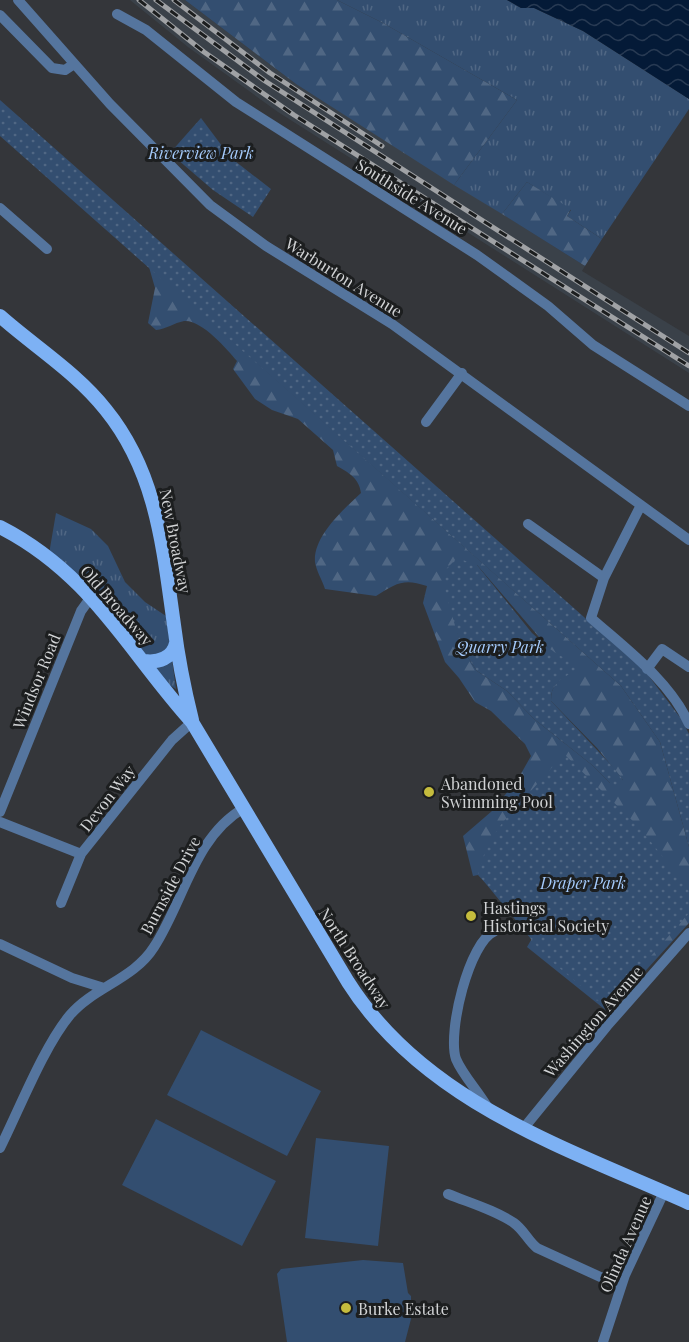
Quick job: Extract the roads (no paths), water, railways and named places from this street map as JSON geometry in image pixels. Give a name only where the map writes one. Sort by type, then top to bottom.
[{"type":"main road","name":"New Broadway","points":[[0,316],[90,391],[114,420],[130,445],[148,485],[158,518],[176,643],[192,722]]},
{"type":"main road","name":"Old Broadway","points":[[0,527],[50,559],[92,597],[144,661],[172,700],[192,722]]},
{"type":"main road","points":[[144,661],[165,658],[175,649],[176,643]]},
{"type":"main road","name":"North Broadway","points":[[192,722],[341,971],[375,1021],[419,1063],[489,1110],[523,1129],[689,1203]]},
{"type":"street","name":"Warburton Avenue","points":[[18,0],[74,64],[180,176],[218,211],[266,246],[392,324],[689,540]]},
{"type":"street","name":"Southside Avenue","points":[[117,14],[146,30],[236,102],[477,255],[548,306],[593,345],[689,406]]},
{"type":"street","points":[[0,15],[52,68],[65,70],[74,64]]},
{"type":"street","points":[[0,208],[47,249]]},
{"type":"street","points":[[426,422],[462,373]]},
{"type":"street","points":[[641,505],[604,578],[591,618],[647,669],[675,702],[689,724]]},
{"type":"street","points":[[528,524],[604,578]]},
{"type":"street","name":"Windsor Road","points":[[0,812],[81,611],[92,597]]},
{"type":"street","points":[[647,669],[662,649],[689,668]]},
{"type":"street","name":"Devon Way","points":[[61,903],[81,854],[172,740],[192,722]]},
{"type":"street","name":"Burnside Drive","points":[[0,1148],[58,1031],[83,1002],[141,964],[153,949],[196,862],[220,825],[244,808]]},
{"type":"street","points":[[0,822],[81,854]]},
{"type":"street","points":[[489,1110],[457,1061],[454,1037],[462,985],[482,941],[495,931]]},
{"type":"street","name":"Washington Avenue","points":[[523,1129],[607,1026],[689,933]]},
{"type":"street","points":[[0,944],[72,978],[104,988]]},
{"type":"street","name":"Olinda Avenue","points":[[603,1342],[620,1286],[664,1192]]},
{"type":"street","points":[[448,1194],[504,1217],[519,1227],[529,1242],[537,1248],[620,1286]]},
{"type":"water","points":[[507,0],[689,0],[689,99],[583,31],[534,8],[521,8]]},
{"type":"railway","points":[[139,0],[204,52],[294,115],[689,366]]},
{"type":"railway","points":[[156,0],[265,81],[689,353]]},
{"type":"railway","points":[[174,0],[270,73],[382,146]]},
{"type":"place","name":"Abandoned Swimming Pool","points":[[429,792]]},
{"type":"place","name":"Hastings Historical Society","points":[[471,916]]},
{"type":"place","name":"Burke Estate","points":[[346,1308]]},
{"type":"park label","name":"Riverview Park","points":[[201,152]]},
{"type":"park label","name":"Quarry Park","points":[[500,646]]},
{"type":"park label","name":"Draper Park","points":[[583,882]]}]
